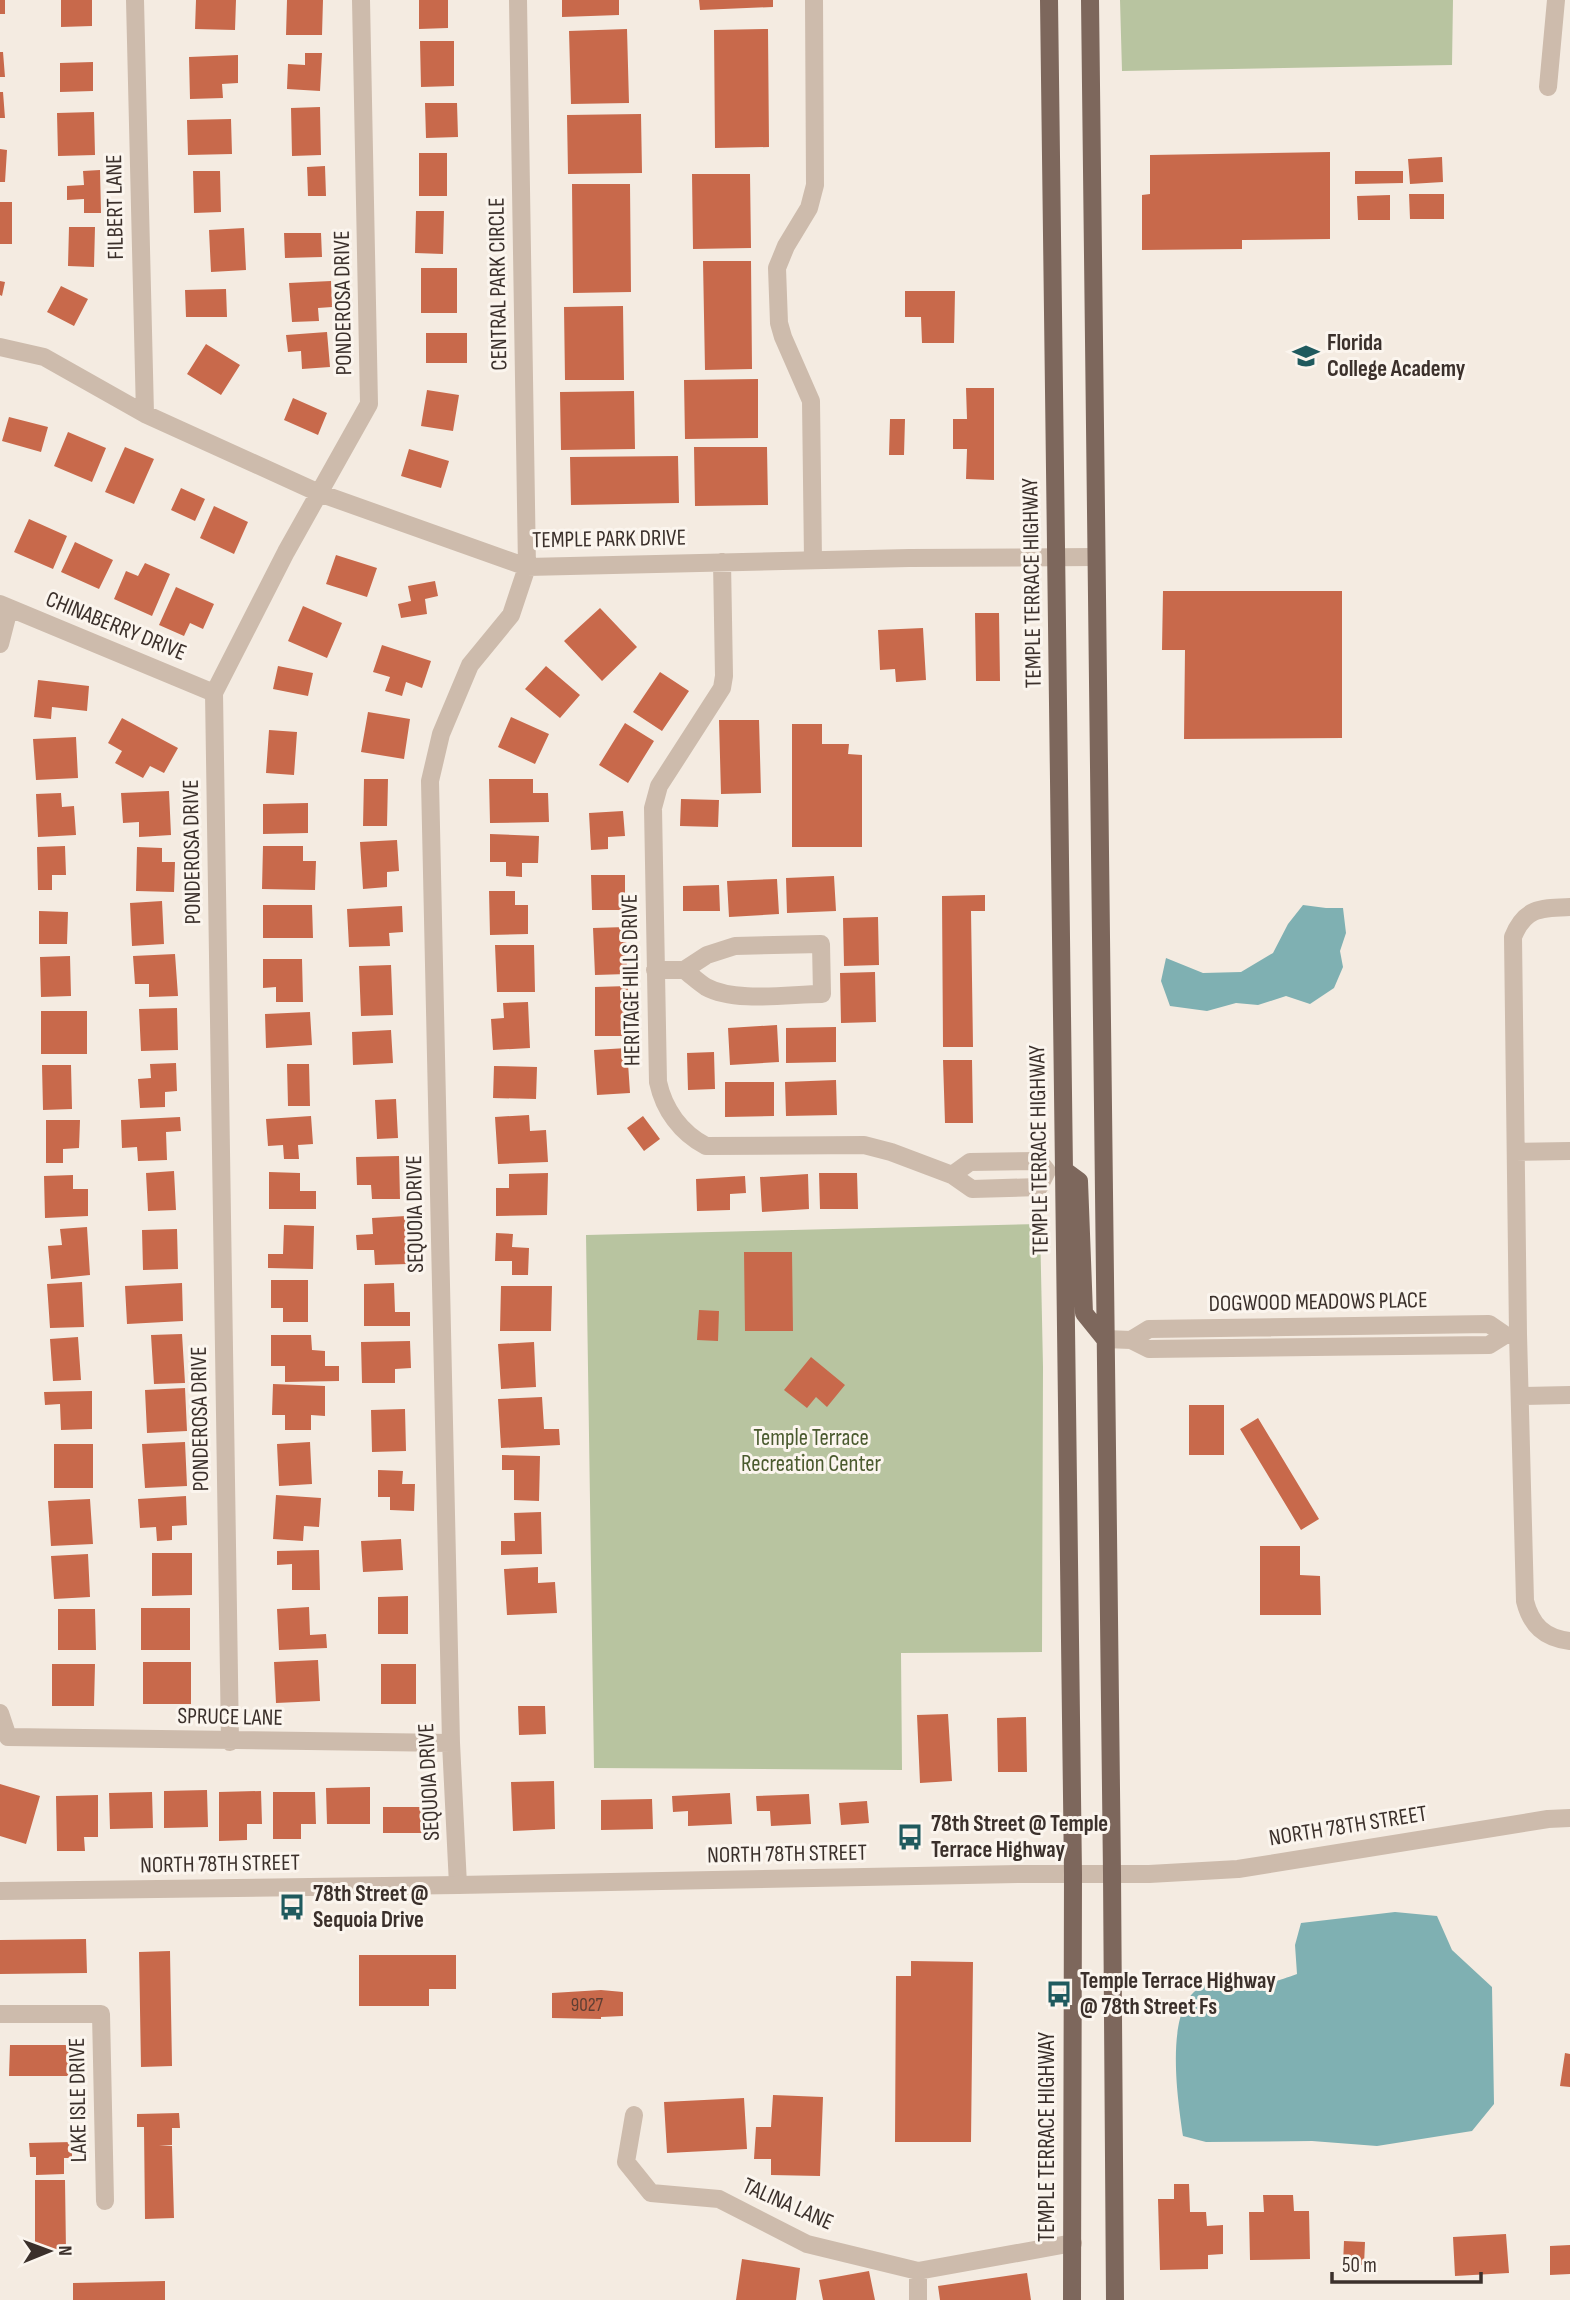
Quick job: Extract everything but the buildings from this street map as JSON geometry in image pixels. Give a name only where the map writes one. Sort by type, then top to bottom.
[{"type":"main road","name":"TEMPLE TERRACE HIGHWAY","points":[[1049,0],[1056,557],[1055,1171],[1073,1874],[1072,2300]]},
{"type":"main road","points":[[1090,0],[1115,2300]]},
{"type":"main road","points":[[1055,1171],[1079,1181],[1084,1313],[1105,1339]]},
{"type":"street","name":"FILBERT LANE","points":[[135,0],[145,414]]},
{"type":"street","name":"PONDEROSA DRIVE","points":[[230,1742],[214,692],[286,552],[369,404],[361,0]]},
{"type":"street","name":"CENTRAL PARK CIRCLE","points":[[518,0],[527,566]]},
{"type":"street","points":[[813,560],[811,401],[779,323],[777,268],[786,246],[809,208],[816,185],[814,0]]},
{"type":"street","points":[[1548,87],[1556,0]]},
{"type":"street","name":"TEMPLE PARK DRIVE","points":[[0,347],[44,357],[145,414],[319,493],[527,566],[1096,557]]},
{"type":"street","name":"HERITAGE HILLS DRIVE","points":[[722,562],[722,688],[655,796],[658,1082],[674,1119],[695,1140],[706,1146],[864,1145],[891,1152],[951,1175],[972,1189],[1039,1187],[1055,1171]]},
{"type":"street","name":"SEQUOIA DRIVE","points":[[458,1885],[451,1743],[430,781],[441,734],[470,665],[511,615],[527,566]]},
{"type":"street","points":[[0,644],[5,607]]},
{"type":"street","name":"CHINABERRY DRIVE","points":[[5,607],[214,692]]},
{"type":"street","points":[[1570,907],[1545,908],[1530,912],[1519,921],[1513,937],[1516,1152],[1511,1335],[1520,1396],[1525,1601],[1529,1616],[1538,1629],[1551,1637],[1570,1641]]},
{"type":"street","points":[[655,970],[684,970],[708,955],[735,946],[821,944],[822,993],[738,996],[706,987],[684,970]]},
{"type":"street","points":[[1516,1152],[1570,1151]]},
{"type":"street","points":[[951,1175],[970,1162],[1039,1161],[1055,1171]]},
{"type":"street","name":"DOGWOOD MEADOWS PLACE","points":[[1131,1340],[1149,1329],[1489,1324],[1511,1335]]},
{"type":"street","points":[[1359,1326],[1359,1347]]},
{"type":"street","name":"DOGWOOD MEADOWS PLACE","points":[[1105,1339],[1131,1340],[1149,1349],[1359,1347],[1489,1345],[1511,1335]]},
{"type":"street","points":[[1520,1396],[1570,1395]]},
{"type":"street","name":"SPRUCE LANE","points":[[0,1713],[8,1737],[451,1743]]},
{"type":"street","name":"NORTH 78TH STREET","points":[[0,1891],[1112,1874],[1238,1869],[1548,1819],[1570,1818]]},
{"type":"street","name":"LAKE ISLE DRIVE","points":[[0,2014],[101,2014],[105,2202]]},
{"type":"street","name":"TALINA LANE","points":[[634,2115],[626,2162],[651,2193],[719,2199],[807,2244],[918,2271],[1073,2243]]},
{"type":"street","points":[[918,2271],[918,2300]]},
{"type":"green space","points":[[1120,0],[1453,0],[1452,65],[1122,71]]},
{"type":"green space","name":"Temple Terrace Recreation Center","points":[[1040,1224],[1043,1367],[1042,1652],[901,1653],[902,1770],[594,1768],[586,1235]]},
{"type":"water","points":[[1303,905],[1343,908],[1346,933],[1340,951],[1343,967],[1334,988],[1310,1004],[1286,996],[1258,1005],[1236,1003],[1207,1011],[1170,1006],[1161,981],[1166,958],[1203,973],[1241,972],[1273,953],[1288,924]]},
{"type":"water","points":[[1395,1912],[1437,1916],[1452,1950],[1492,1987],[1494,2104],[1472,2131],[1377,2146],[1312,2141],[1206,2142],[1183,2136],[1176,2056],[1181,2014],[1189,1998],[1208,1984],[1271,1982],[1297,1974],[1295,1945],[1301,1923]]},
{"type":"place","name":"Florida College Academy","points":[[1306,356]]},
{"type":"place","name":"78th Street @ Temple Terrace Highway","points":[[910,1837]]},
{"type":"place","name":"78th Street @ Sequoia Drive","points":[[292,1907]]},
{"type":"place","name":"Temple Terrace Highway @ 78th Street Fs","points":[[1059,1994]]}]
